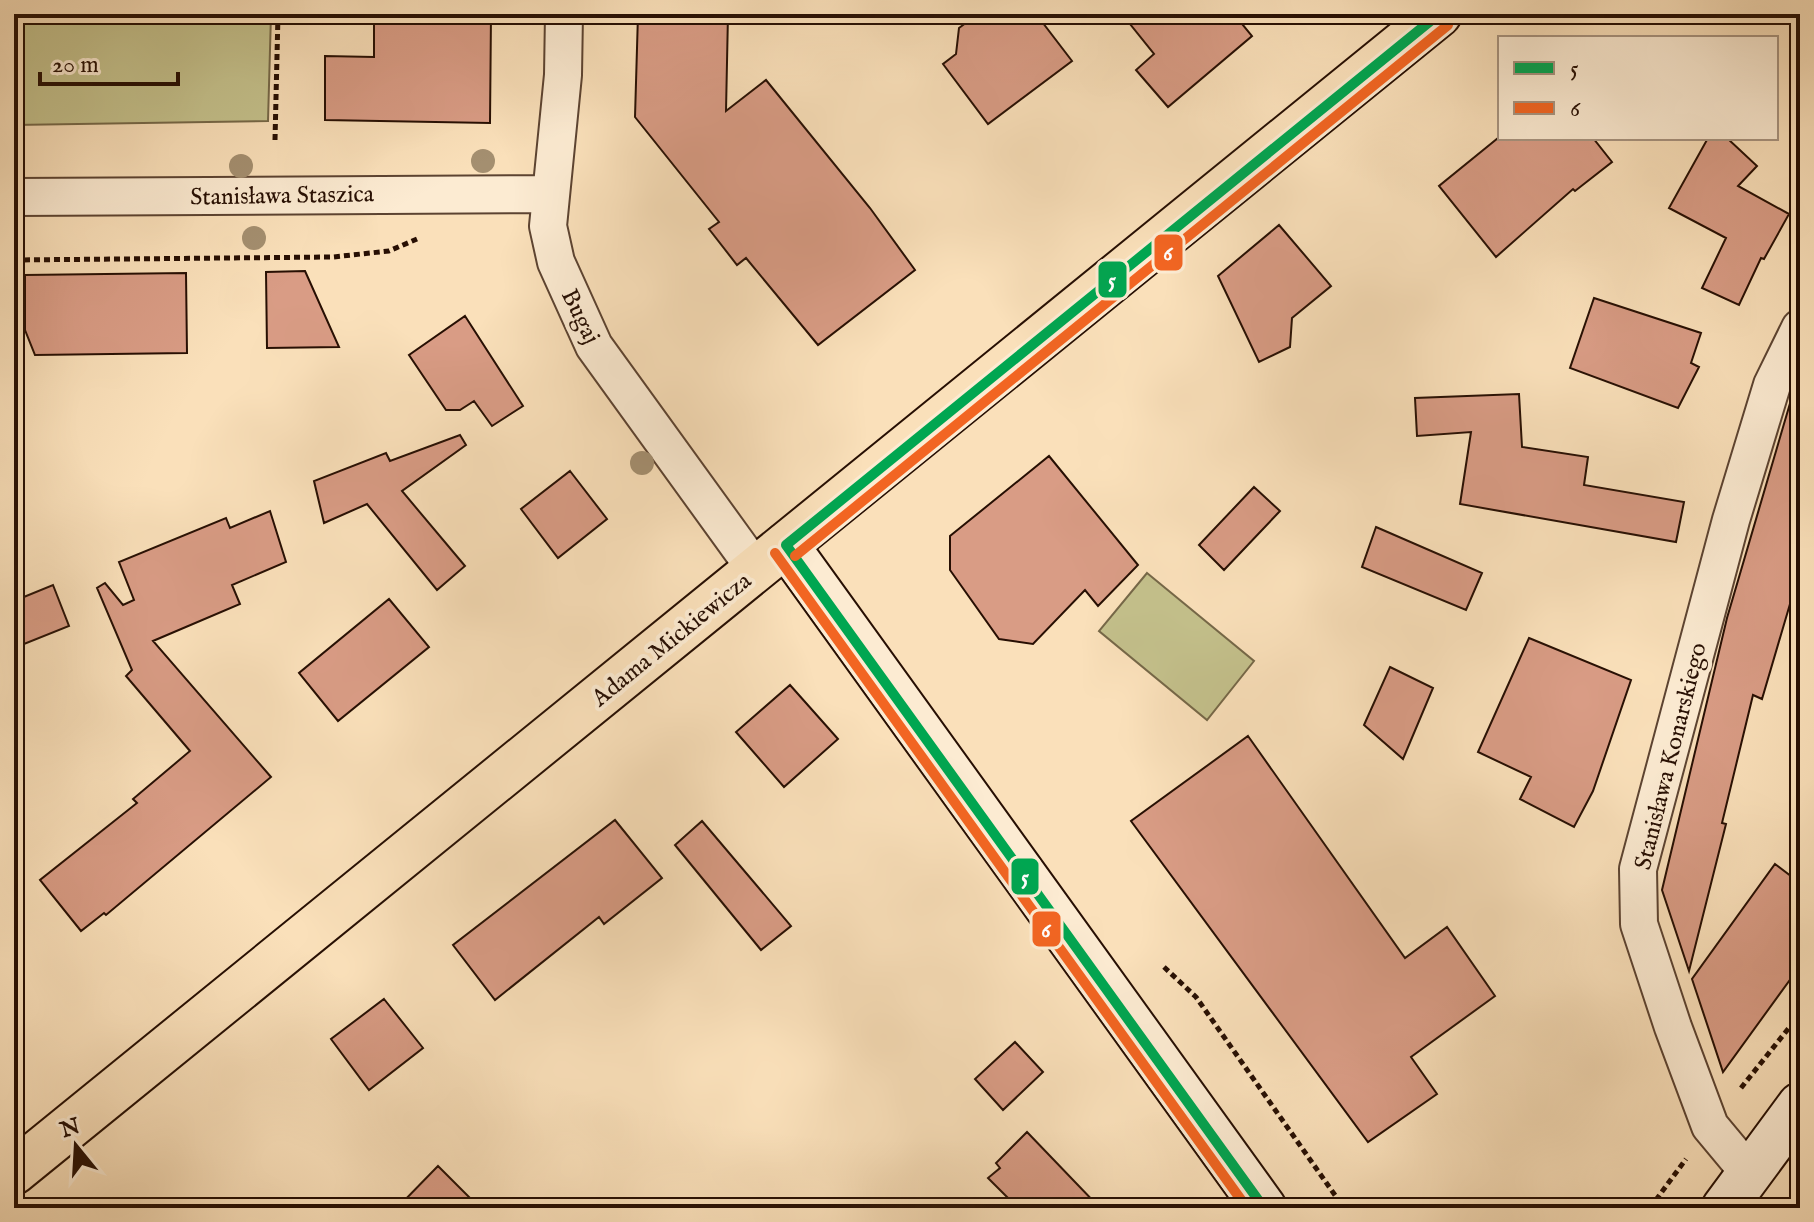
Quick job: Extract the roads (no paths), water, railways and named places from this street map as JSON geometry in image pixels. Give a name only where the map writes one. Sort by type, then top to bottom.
[{"type":"main road","name":"Adama Mickiewicza","points":[[14,1172],[1439,14]]},
{"type":"street","name":"Bugaj","points":[[564,14],[563,75],[548,226],[556,262],[594,346],[771,558],[1264,1208]]},
{"type":"street","name":"Stanisława Staszica","points":[[14,197],[550,194]]},
{"type":"street","name":"Stanisława Konarskiego","points":[[1737,1191],[1710,1126],[1639,924],[1638,869],[1758,430],[1772,385],[1800,328]]},
{"type":"street","points":[[1737,1191],[1800,1105]]}]
